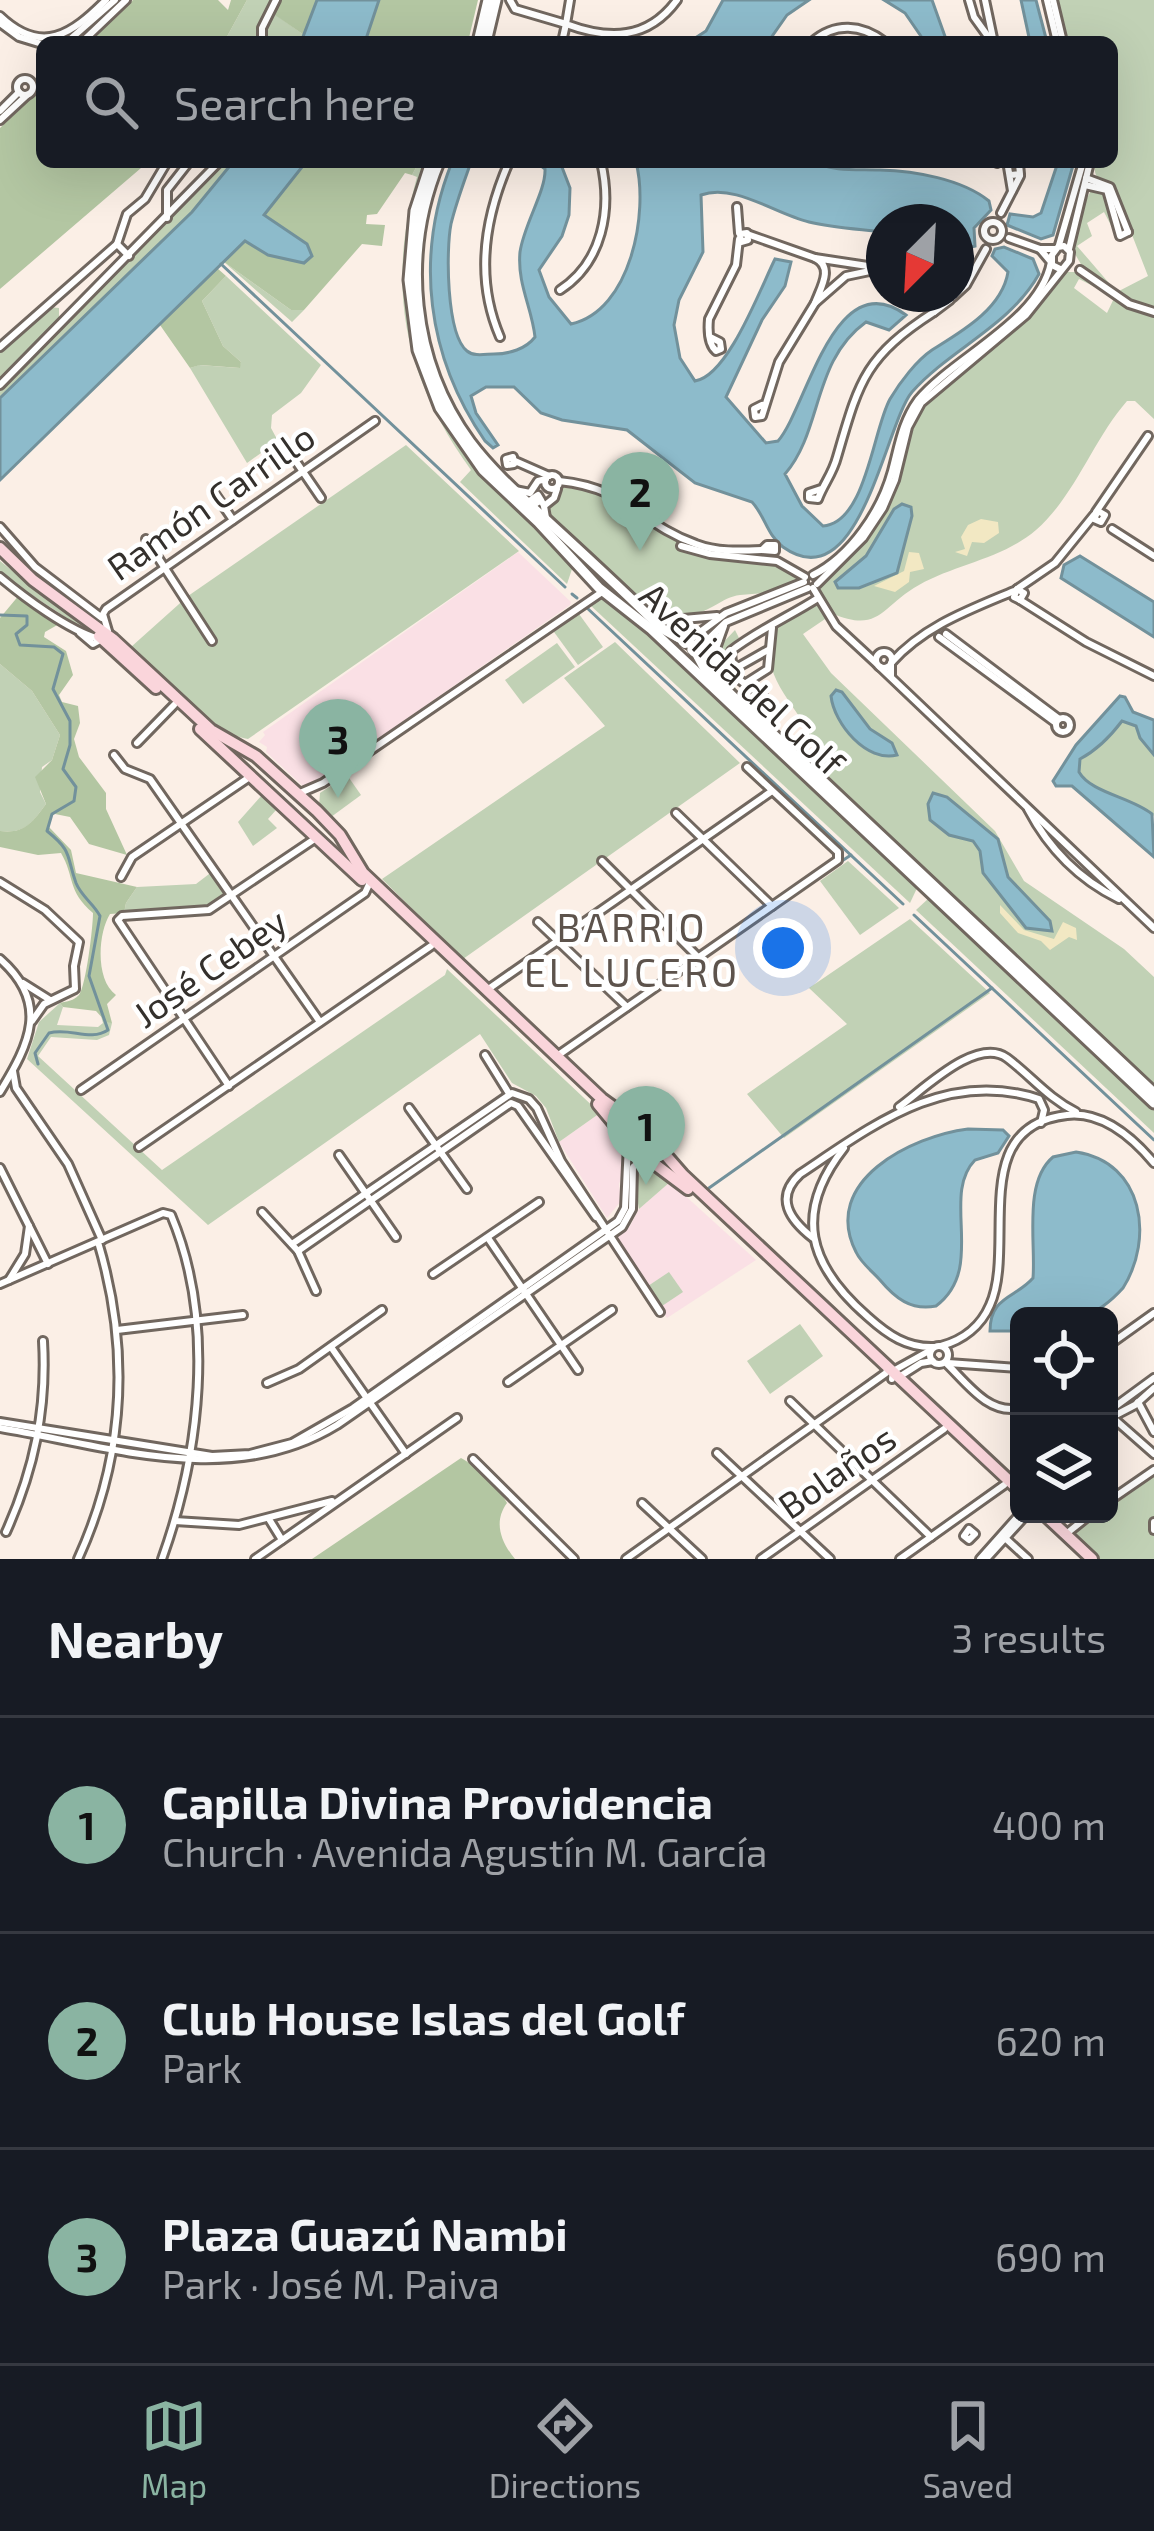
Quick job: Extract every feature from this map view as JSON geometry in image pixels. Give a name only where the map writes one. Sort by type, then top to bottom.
[{"type":"main road","points":[[0,552],[215,733],[261,759],[320,813],[371,884],[598,1104],[627,1140],[896,1371],[944,1429],[1010,1483]]},
{"type":"main road","points":[[108,639],[602,1100],[642,1128],[683,1175],[1010,1482]]},
{"type":"main road","points":[[250,776],[250,764],[261,759]]},
{"type":"main road","points":[[313,835],[321,830],[320,813]]},
{"type":"main road","points":[[627,1140],[631,1129],[642,1128]]},
{"type":"main road","points":[[645,1157],[653,1154],[655,1143]]},
{"type":"main road","points":[[1043,1523],[1088,1559]]},
{"type":"main road","points":[[1047,1523],[1066,1534],[1088,1559]]},
{"type":"street","points":[[69,36],[111,0]]},
{"type":"street","points":[[88,36],[127,0]]},
{"type":"street","points":[[262,36],[276,0]]},
{"type":"street","points":[[483,36],[492,0]]},
{"type":"street","points":[[511,0],[515,9],[606,34],[633,34],[661,20],[676,0]]},
{"type":"street","points":[[563,36],[570,0]]},
{"type":"street","points":[[969,0],[989,36]]},
{"type":"street","points":[[986,0],[992,36]]},
{"type":"street","points":[[1050,0],[1059,36]]},
{"type":"street","points":[[0,20],[36,38]]},
{"type":"street","points":[[828,36],[854,27],[872,36]]},
{"type":"street","points":[[0,110],[36,86]]},
{"type":"street","points":[[0,120],[26,93]]},
{"type":"street","points":[[0,347],[117,244],[127,214],[145,199],[163,168]]},
{"type":"street","points":[[167,218],[165,197],[185,168]]},
{"type":"street","points":[[0,386],[213,168]]},
{"type":"street","name":"Avenida del Golf","points":[[433,168],[417,252],[421,327],[436,380],[460,427],[484,459],[534,502],[594,582],[674,650],[1154,1103]]},
{"type":"street","name":"Avenida del Golf","points":[[433,168],[415,211],[410,252],[418,350],[440,408],[483,470],[534,502],[645,613],[692,646],[703,667],[1154,1093]]},
{"type":"street","points":[[500,337],[488,300],[484,261],[493,207],[507,168]]},
{"type":"street","points":[[560,290],[585,266],[602,230],[606,206],[602,168]]},
{"type":"street","points":[[974,271],[996,232],[1016,168]]},
{"type":"street","points":[[674,650],[692,646],[723,619],[810,582],[863,538],[883,508],[908,427],[921,403],[1026,315],[1061,269],[1070,252],[1086,168]]},
{"type":"street","points":[[1083,181],[1106,190],[1120,218]]},
{"type":"street","points":[[810,582],[843,552],[874,513],[892,474],[906,418],[918,400],[1023,310],[1045,283],[1083,181]]},
{"type":"street","points":[[145,199],[165,197]]},
{"type":"street","points":[[710,337],[711,312],[736,265],[745,236],[737,207]]},
{"type":"street","points":[[996,232],[1040,250],[1061,269],[1080,270]]},
{"type":"street","points":[[745,236],[815,258],[866,265]]},
{"type":"street","points":[[117,244],[129,256]]},
{"type":"street","points":[[1040,250],[1070,252],[1080,270],[1129,304],[1154,312]]},
{"type":"street","points":[[815,258],[824,263],[833,280],[866,272]]},
{"type":"street","points":[[762,405],[826,271],[840,261]]},
{"type":"street","points":[[815,302],[850,267],[840,261]]},
{"type":"street","points":[[821,488],[838,454],[850,406],[872,366],[898,338],[934,312]]},
{"type":"street","name":"Ramón Carrillo","points":[[108,639],[106,609],[375,421]]},
{"type":"street","points":[[1020,596],[1030,581],[1100,517],[1106,496],[1148,436]]},
{"type":"street","points":[[281,441],[321,497]]},
{"type":"street","points":[[515,461],[552,483]]},
{"type":"street","points":[[534,502],[538,482],[611,492],[694,544],[762,550]]},
{"type":"street","points":[[534,502],[552,483]]},
{"type":"street","points":[[213,491],[233,520]]},
{"type":"street","points":[[1100,517],[1154,556]]},
{"type":"street","points":[[0,526],[35,567],[104,620]]},
{"type":"street","points":[[146,539],[212,641]]},
{"type":"street","points":[[680,546],[777,561],[810,582],[836,626],[1154,928]]},
{"type":"street","points":[[589,597],[598,574],[605,574]]},
{"type":"street","points":[[0,577],[34,607],[46,608],[78,630],[108,639]]},
{"type":"street","points":[[297,792],[306,793],[323,783],[589,597],[606,591]]},
{"type":"street","points":[[856,644],[884,652],[905,647],[997,599],[1020,596],[1086,643],[1154,676]]},
{"type":"street","points":[[768,701],[736,679],[731,670],[734,648],[818,598]]},
{"type":"street","points":[[645,613],[662,618],[723,619]]},
{"type":"street","points":[[692,619],[714,646]]},
{"type":"street","points":[[723,619],[714,646],[717,671],[726,689]]},
{"type":"street","points":[[746,683],[768,669],[772,627]]},
{"type":"street","points":[[939,630],[1057,721]]},
{"type":"street","points":[[684,660],[691,660],[692,646]]},
{"type":"street","points":[[878,665],[891,663],[905,647]]},
{"type":"street","points":[[731,670],[769,650]]},
{"type":"street","points":[[884,652],[891,663],[892,680]]},
{"type":"street","points":[[878,665],[884,652]]},
{"type":"street","points":[[137,743],[174,705]]},
{"type":"street","points":[[114,755],[125,769],[151,779],[320,1022]]},
{"type":"street","points":[[557,1056],[840,856],[747,767]]},
{"type":"street","points":[[121,877],[132,857],[250,776]]},
{"type":"street","points":[[320,813],[316,794],[323,783]]},
{"type":"street","points":[[488,990],[772,791]]},
{"type":"street","points":[[1025,804],[1065,861],[1128,903]]},
{"type":"street","points":[[676,813],[772,906]]},
{"type":"street","points":[[229,1086],[118,920],[205,911],[313,835]]},
{"type":"street","points":[[1065,861],[1076,851]]},
{"type":"street","points":[[602,861],[698,957]]},
{"type":"street","points":[[0,882],[46,910],[78,940],[75,989],[50,1000],[32,1021],[0,1092],[20,1094]]},
{"type":"street","name":"José Cebey","points":[[81,1090],[371,884]]},
{"type":"street","points":[[538,922],[627,1006]]},
{"type":"street","points":[[139,1147],[431,946]]},
{"type":"street","points":[[0,959],[22,982],[50,1000]]},
{"type":"street","points":[[22,982],[32,1021]]},
{"type":"street","points":[[814,1238],[790,1215],[786,1197],[791,1183],[921,1097],[974,1054],[989,1051],[1008,1059],[1042,1096],[1041,1123]]},
{"type":"street","points":[[485,1054],[511,1099],[552,1149],[660,1312]]},
{"type":"street","points":[[13,1071],[20,1094],[61,1149],[100,1241],[117,1330],[120,1373],[115,1445],[79,1557],[90,1559]]},
{"type":"street","points":[[921,1097],[979,1092],[1042,1096],[1118,1130],[1154,1162]]},
{"type":"street","points":[[295,1247],[511,1099]]},
{"type":"street","points":[[511,1099],[537,1108],[552,1149]]},
{"type":"street","points":[[409,1108],[467,1189]]},
{"type":"street","points":[[626,1559],[896,1371],[967,1334],[990,1306],[996,1286],[1003,1169],[1016,1144],[1041,1123],[1084,1115]]},
{"type":"street","points":[[0,1425],[190,1457],[250,1454],[292,1443],[369,1400],[625,1224],[627,1140]]},
{"type":"street","points":[[848,1143],[830,1166],[814,1208],[814,1238],[825,1270],[856,1307],[902,1342],[949,1354],[944,1362]]},
{"type":"street","points":[[339,1155],[397,1238]]},
{"type":"street","points":[[628,1172],[645,1157]]},
{"type":"street","points":[[822,1160],[830,1166]]},
{"type":"street","points":[[0,1168],[47,1264]]},
{"type":"street","points":[[434,1274],[539,1202]]},
{"type":"street","points":[[262,1212],[295,1247],[316,1291]]},
{"type":"street","points":[[4,1282],[19,1271],[47,1264],[163,1214],[171,1215],[195,1320],[197,1379],[190,1457],[162,1559]]},
{"type":"street","points":[[19,1271],[29,1222]]},
{"type":"street","points":[[488,1238],[578,1370]]},
{"type":"street","points":[[267,1383],[290,1375],[382,1310]]},
{"type":"street","points":[[508,1382],[612,1310]]},
{"type":"street","points":[[1118,1339],[1154,1313]]},
{"type":"street","points":[[117,1330],[243,1315]]},
{"type":"street","points":[[6,1532],[27,1483],[39,1432],[43,1341]]},
{"type":"street","points":[[331,1346],[406,1454]]},
{"type":"street","points":[[933,1361],[936,1347]]},
{"type":"street","points":[[896,1371],[944,1362],[958,1369],[992,1406],[1010,1409]]},
{"type":"street","points":[[958,1369],[1010,1368]]},
{"type":"street","points":[[1118,1404],[1154,1378]]},
{"type":"street","points":[[1154,1388],[1112,1418],[1154,1454]]},
{"type":"street","points":[[790,1401],[931,1537]]},
{"type":"street","points":[[1138,1402],[1154,1432]]},
{"type":"street","points":[[254,1559],[457,1418]]},
{"type":"street","name":"Bolaños","points":[[761,1559],[944,1429]]},
{"type":"street","points":[[718,1453],[830,1559]]},
{"type":"street","points":[[473,1459],[574,1559]]},
{"type":"street","points":[[1118,1496],[1154,1470]]},
{"type":"street","points":[[900,1559],[1010,1488]]},
{"type":"street","points":[[176,1521],[230,1525],[341,1498]]},
{"type":"street","points":[[642,1503],[702,1559]]},
{"type":"street","points":[[269,1519],[282,1540]]},
{"type":"street","points":[[973,1539],[986,1556],[1020,1523]]},
{"type":"street","points":[[1066,1534],[1080,1523]]},
{"type":"street","points":[[1003,1536],[1028,1559]]},
{"type":"shaded area","points":[[518,552],[570,605],[316,782],[304,787],[266,752],[267,747],[259,742],[263,732]]},
{"type":"shaded area","points":[[600,1113],[618,1139],[626,1165],[619,1184],[621,1201],[607,1218],[559,1142]]},
{"type":"shaded area","points":[[670,1182],[756,1260],[667,1318],[613,1241]]},
{"type":"green space","points":[[133,0],[218,0],[228,10],[231,0],[247,0],[227,36],[96,36]]},
{"type":"green space","points":[[247,0],[280,0],[276,15],[304,35],[304,36],[227,36]]},
{"type":"green space","points":[[280,0],[317,0],[304,35],[275,15]]},
{"type":"green space","points":[[379,0],[478,0],[469,36],[367,36]]},
{"type":"green space","points":[[1055,0],[1154,0],[1154,419],[1135,401],[1127,401],[1062,501],[1023,540],[919,585],[870,619],[831,613],[819,587],[885,510],[910,431],[932,396],[1014,329],[1062,272],[1079,272],[1113,296],[1079,279],[1074,288],[1107,313],[1117,292],[1148,276],[1113,186],[1095,172],[1095,168],[1118,168],[1118,36],[1064,36]]},
{"type":"green space","points":[[36,94],[36,168],[141,168],[0,289],[0,128]]},
{"type":"green space","points":[[216,168],[228,168],[192,212],[0,399],[0,349],[49,307],[59,308],[59,320],[66,322]]},
{"type":"green space","points":[[301,168],[416,168],[412,175],[405,173],[377,214],[367,215],[366,224],[385,225],[382,246],[362,244],[304,310],[291,310],[224,262],[245,241],[268,255],[308,260],[312,256],[307,244],[263,215]]},
{"type":"green space","points":[[416,168],[426,168],[409,232],[432,394],[573,566],[567,584],[460,482],[471,470],[430,401],[416,366],[403,294],[403,257],[417,177],[412,175]]},
{"type":"green space","points":[[1093,187],[1106,193],[1116,235],[1104,212],[1087,223],[1092,236],[1077,246],[1115,290],[1085,271],[1072,249],[1082,207]]},
{"type":"green space","points":[[224,262],[291,310],[304,310],[292,322]]},
{"type":"green space","points":[[217,268],[226,276],[202,301],[223,346],[241,362],[240,368],[190,368],[160,325]]},
{"type":"green space","points":[[226,276],[321,365],[301,393],[272,415],[271,428],[278,441],[247,463],[190,368],[239,368],[241,362],[223,346],[202,301]]},
{"type":"green space","points":[[406,445],[519,551],[248,739],[201,714],[131,647],[188,596]]},
{"type":"green space","points":[[563,485],[604,492],[689,549],[782,564],[801,579],[779,590],[733,596],[692,615],[665,613],[628,591],[545,509]]},
{"type":"green space","points":[[0,561],[96,637],[7,579],[0,573]]},
{"type":"green space","points":[[20,594],[32,609],[59,624],[44,637],[66,651],[73,675],[59,695],[62,702],[78,706],[80,723],[74,739],[79,757],[106,793],[106,809],[127,855],[89,844],[70,817],[55,814],[48,826],[71,850],[76,873],[137,887],[124,913],[110,914],[103,933],[102,968],[116,995],[107,1004],[112,1023],[96,1011],[60,1003],[75,999],[82,989],[93,913],[75,891],[61,853],[38,855],[0,847],[0,831],[27,826],[46,804],[35,777],[52,760],[60,735],[32,691],[0,664],[0,618]]},
{"type":"green space","points":[[603,595],[655,636],[918,886],[910,903],[589,604]]},
{"type":"green space","points":[[820,604],[828,617],[803,634],[831,673],[995,831],[1024,881],[1124,949],[1154,977],[1154,1090],[793,746],[814,764],[807,729],[777,682],[770,645],[777,624]]},
{"type":"green space","points":[[579,614],[603,647],[578,665],[554,632]]},
{"type":"green space","points":[[735,630],[739,638],[724,659],[744,699],[718,668],[716,650]]},
{"type":"green space","points":[[615,642],[740,763],[463,959],[382,879],[605,726],[564,678]]},
{"type":"green space","points":[[557,643],[575,667],[523,704],[505,680]]},
{"type":"green space","points":[[0,664],[32,691],[60,735],[52,760],[42,767],[40,792],[46,804],[27,826],[16,831],[0,831]]},
{"type":"green space","points":[[1122,721],[1136,726],[1154,755],[1154,816],[1093,785],[1079,772],[1080,759]]},
{"type":"green space","points":[[347,775],[361,795],[331,817],[319,806],[320,793]]},
{"type":"green space","points":[[262,795],[277,809],[268,819],[277,828],[253,846],[238,822]]},
{"type":"green space","points":[[848,861],[899,908],[860,935],[820,881]]},
{"type":"green space","points":[[213,871],[230,895],[202,909],[124,913],[137,887],[196,884]]},
{"type":"green space","points":[[929,898],[1154,1106],[1154,1133],[916,910]]},
{"type":"green space","points":[[910,919],[990,993],[784,1138],[747,1094],[847,1024],[809,988]]},
{"type":"green space","points":[[447,969],[600,1113],[559,1142],[546,1108],[536,1096],[512,1083],[480,1034],[208,1225],[27,1059],[39,1022],[60,1003],[57,1025],[98,1027],[103,1023],[101,1016],[112,1023],[109,1035],[97,1040],[51,1037],[38,1056],[162,1170],[445,975]]},
{"type":"green space","points":[[644,1168],[670,1182],[639,1209],[634,1180]]},
{"type":"green space","points":[[669,1272],[683,1292],[662,1306],[648,1286]]},
{"type":"green space","points":[[800,1324],[823,1356],[770,1394],[747,1361]]},
{"type":"green space","points":[[461,1458],[487,1478],[507,1503],[500,1532],[515,1559],[312,1559]]},
{"type":"green space","points":[[1154,1476],[1150,1526],[1154,1559],[1100,1559],[1075,1536],[1082,1523],[1118,1523],[1118,1501]]},
{"type":"sand","points":[[981,519],[998,522],[999,533],[984,543],[972,542],[967,556],[955,552],[965,549],[961,537],[968,525]]},
{"type":"sand","points":[[909,552],[919,553],[924,569],[910,572],[909,582],[895,592],[874,586],[904,571]]},
{"type":"sand","points":[[1000,905],[1024,930],[1054,939],[1063,922],[1076,928],[1077,940],[1069,937],[1050,950],[1041,941],[1018,933],[1000,913]]},
{"type":"water","points":[[317,0],[379,0],[367,36],[303,36]]},
{"type":"water","points":[[723,0],[809,0],[787,15],[772,36],[698,36]]},
{"type":"water","points":[[884,0],[932,0],[945,36],[921,36],[905,13]]},
{"type":"water","points":[[1021,0],[1036,0],[1045,36],[1029,36]]},
{"type":"water","points":[[228,168],[301,168],[264,215],[307,244],[312,256],[304,263],[268,255],[245,241],[0,480],[0,398],[192,212]]},
{"type":"water","points":[[450,168],[469,168],[449,236],[451,310],[467,351],[500,354],[527,345],[535,337],[520,252],[539,198],[544,168],[562,168],[570,188],[562,236],[539,270],[549,297],[571,324],[592,315],[608,300],[631,257],[640,207],[637,168],[908,172],[952,182],[989,201],[991,210],[974,228],[974,204],[866,204],[866,230],[818,224],[727,193],[701,195],[703,252],[679,300],[674,325],[680,358],[695,381],[707,376],[731,348],[775,259],[791,262],[785,286],[762,320],[726,397],[766,443],[778,441],[789,424],[842,323],[866,307],[866,312],[906,315],[889,330],[866,322],[849,338],[836,356],[806,437],[785,474],[802,506],[823,526],[838,521],[859,492],[884,413],[904,379],[926,354],[979,318],[998,297],[1008,272],[992,256],[995,249],[1004,247],[1033,259],[1039,274],[996,323],[912,392],[851,531],[832,550],[810,557],[783,547],[752,502],[695,483],[627,430],[541,413],[514,387],[486,387],[471,396],[476,413],[498,445],[493,448],[465,409],[439,341],[432,306],[433,234]]},
{"type":"water","points":[[1056,168],[1072,168],[1053,235],[1041,239],[1007,225],[1010,214],[1033,217],[1041,213]]},
{"type":"water","points":[[902,504],[911,507],[912,516],[897,573],[859,588],[838,588],[835,582],[866,556],[894,509]]},
{"type":"water","points":[[1080,556],[1154,602],[1154,637],[1061,578],[1064,565]]},
{"type":"water","points":[[836,690],[870,729],[892,743],[897,755],[874,753],[854,739],[833,707],[831,696]]},
{"type":"water","points":[[1120,696],[1133,712],[1154,720],[1154,755],[1136,726],[1122,721],[1080,759],[1079,772],[1093,785],[1152,814],[1154,857],[1072,786],[1056,786],[1053,781],[1076,745]]},
{"type":"water","points":[[933,793],[947,797],[998,839],[1008,877],[1050,921],[1052,931],[1026,928],[983,873],[980,851],[973,841],[949,835],[930,820],[928,804]]},
{"type":"water","points":[[968,1129],[1003,1130],[1009,1136],[998,1153],[975,1160],[965,1175],[962,1253],[951,1290],[936,1306],[911,1305],[858,1256],[848,1227],[850,1204],[861,1184],[898,1152]]},
{"type":"water","points":[[1076,1152],[1099,1159],[1129,1187],[1140,1226],[1133,1268],[1123,1288],[1101,1307],[1010,1307],[1010,1331],[990,1331],[999,1304],[1033,1278],[1034,1197],[1053,1157]]},
{"type":"waterway","points":[[221,264],[565,587]]},
{"type":"waterway","points":[[572,594],[577,598]]},
{"type":"waterway","points":[[586,607],[903,904]]},
{"type":"waterway","points":[[0,615],[27,616],[27,625],[16,634],[20,645],[54,647],[63,654],[53,689],[70,721],[63,769],[76,787],[74,801],[52,814],[47,831],[65,849],[78,888],[100,916],[89,976],[108,1030],[94,1035],[49,1033],[35,1053],[38,1064]]},
{"type":"waterway","points":[[825,872],[851,855]]},
{"type":"waterway","points":[[914,915],[1154,1140]]},
{"type":"waterway","points":[[709,1188],[992,988]]},
{"type":"place","name":"Club House Islas del Golf","points":[[640,551]]},
{"type":"place","name":"Plaza Guazú Nambi","points":[[338,798]]},
{"type":"place","name":"Capilla Divina Providencia","points":[[646,1185]]},
{"type":"district","name":"BARRIO EL LUCERO","points":[[632,950]]}]
